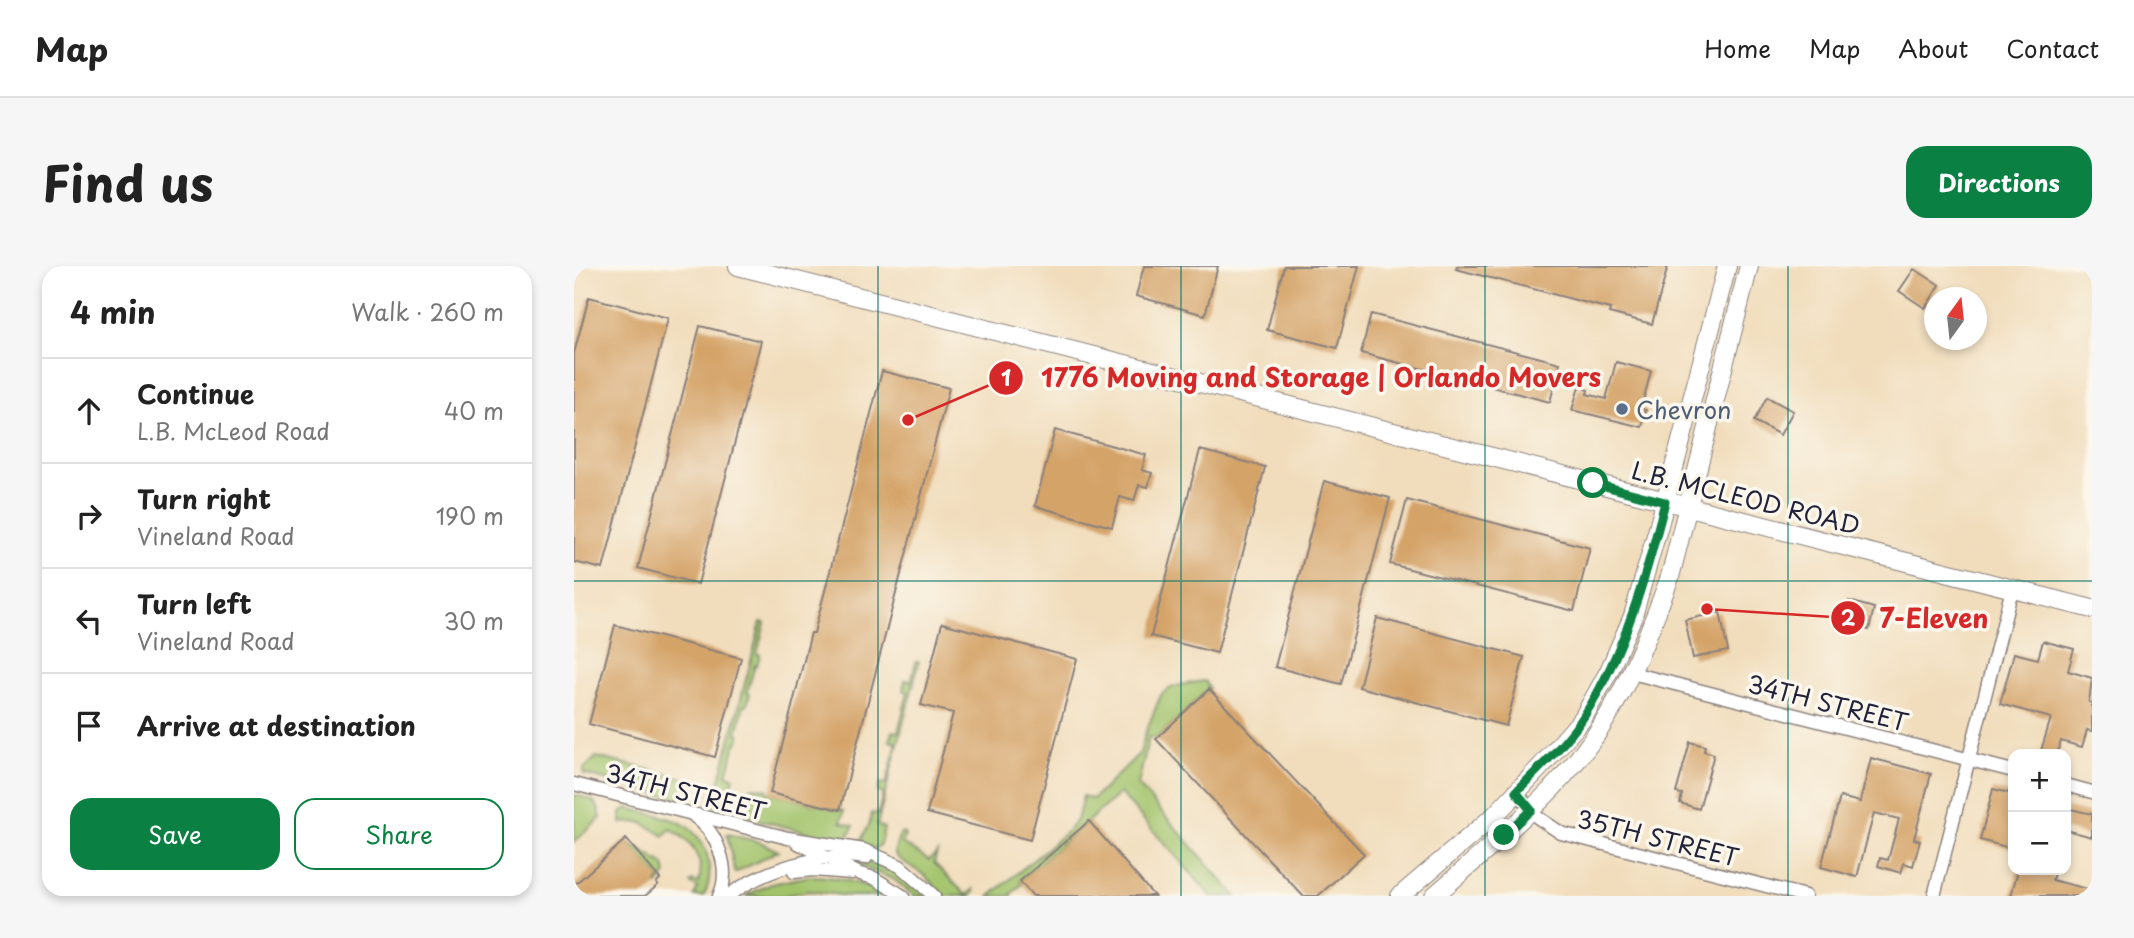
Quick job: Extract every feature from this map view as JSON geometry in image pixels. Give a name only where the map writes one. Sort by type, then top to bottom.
[{"type":"street","name":"L.B. MCLEOD ROAD","points":[[741,266],[2092,610]]},
{"type":"street","points":[[1400,896],[1495,814],[1516,792],[1583,718],[1609,671],[1633,616],[1727,266]]},
{"type":"street","points":[[1434,896],[1531,810],[1561,778],[1602,726],[1632,673],[1670,578],[1749,266]]},
{"type":"street","points":[[1934,896],[2012,589]]},
{"type":"street","name":"34TH STREET","points":[[1632,673],[2008,770]]},
{"type":"street","name":"34TH STREET","points":[[574,785],[788,838],[864,850],[886,858],[912,875],[934,896]]},
{"type":"street","points":[[2071,786],[2092,792]]},
{"type":"street","name":"35TH STREET","points":[[1516,792],[1546,825],[1561,834],[1805,896]]},
{"type":"street","points":[[691,814],[710,831],[717,845],[724,878],[719,896]]},
{"type":"street","name":"34TH STREET","points":[[788,838],[888,885],[903,896]]},
{"type":"street","name":"34TH STREET","points":[[752,881],[786,867],[854,856],[865,857],[912,875]]},
{"type":"street","points":[[728,896],[752,881],[813,870],[860,874]]},
{"type":"green space","points":[[761,622],[765,623],[757,654],[760,655],[747,693],[750,694],[747,705],[744,705],[737,733],[740,734],[727,775],[734,777],[727,805],[720,810],[709,802],[713,786],[718,787]]},
{"type":"green space","points":[[916,661],[919,662],[877,825],[884,828],[880,845],[875,849],[862,845],[861,840],[872,813],[878,814],[883,794],[878,792],[880,783],[886,784],[897,743],[890,741],[893,731],[898,732],[908,692],[903,690],[905,680],[911,681]]},
{"type":"green space","points":[[1205,681],[1209,689],[1156,739],[1149,737],[1138,785],[1236,896],[1211,896],[1120,793],[1020,881],[1022,884],[1012,896],[990,896],[1069,830],[1078,817],[1083,796],[1093,799],[1140,753],[1146,731],[1165,691],[1188,683]]},
{"type":"green space","points":[[596,757],[692,780],[695,784],[689,797],[681,800],[583,774],[584,769]]},
{"type":"green space","points":[[755,787],[844,811],[841,822],[854,826],[842,841],[751,818],[743,809],[749,789]]},
{"type":"green space","points":[[574,795],[593,801],[601,818],[574,842]]},
{"type":"green space","points":[[628,808],[675,820],[698,837],[709,865],[708,886],[704,896],[694,896],[698,888],[690,883],[699,883],[700,866],[690,844],[670,829],[664,836],[641,822],[621,823],[621,813]]},
{"type":"green space","points":[[727,834],[760,842],[778,851],[735,873]]},
{"type":"green space","points":[[900,834],[905,835],[902,843],[929,860],[937,853],[934,863],[966,895],[974,889],[974,893],[971,896],[944,896],[924,875],[898,858],[894,852]]},
{"type":"green space","points":[[627,841],[664,865],[666,874],[658,885],[656,883],[660,879]]},
{"type":"green space","points":[[860,860],[897,873],[926,896],[915,896],[893,879],[851,862]]},
{"type":"green space","points":[[809,876],[850,881],[888,896],[849,896],[809,891],[782,896],[745,896],[771,884]]},
{"type":"building","points":[[1144,266],[1218,266],[1205,315],[1136,296]]},
{"type":"building","points":[[1284,266],[1359,266],[1337,348],[1267,330]]},
{"type":"building","points":[[1457,266],[1668,266],[1652,324],[1609,313],[1610,309],[1456,269]]},
{"type":"building","points":[[1914,269],[1940,285],[1924,287],[1924,307],[1899,291]]},
{"type":"building","points":[[589,297],[668,318],[603,569],[574,562],[574,353]]},
{"type":"building","points":[[1371,314],[1560,363],[1550,402],[1361,353]]},
{"type":"building","points":[[700,326],[761,341],[698,584],[638,568]]},
{"type":"building","points":[[1616,362],[1651,371],[1641,409],[1646,410],[1642,427],[1572,410],[1579,387],[1588,390],[1587,394],[1606,399]]},
{"type":"building","points":[[882,371],[949,388],[840,810],[770,793]]},
{"type":"building","points":[[1767,397],[1793,411],[1780,435],[1754,421]]},
{"type":"building","points":[[1055,430],[1146,455],[1142,470],[1152,473],[1148,487],[1139,485],[1134,501],[1120,497],[1112,527],[1035,506]]},
{"type":"building","points":[[1200,450],[1265,467],[1217,653],[1151,636]]},
{"type":"building","points":[[1324,481],[1390,498],[1341,684],[1275,667]]},
{"type":"building","points":[[1407,500],[1590,548],[1574,611],[1390,564]]},
{"type":"building","points":[[1849,601],[1874,608],[1869,630],[1843,623]]},
{"type":"building","points":[[1720,612],[1728,651],[1693,658],[1685,620]]},
{"type":"building","points":[[1377,618],[1524,657],[1506,726],[1359,687]]},
{"type":"building","points":[[942,623],[1077,659],[1030,840],[927,813],[953,713],[921,705]]},
{"type":"building","points":[[615,625],[741,658],[715,757],[589,724]]},
{"type":"building","points":[[2043,641],[2074,649],[2068,671],[2092,678],[2089,702],[2092,703],[2092,731],[2087,730],[2082,747],[2061,741],[2059,749],[2042,749],[2051,718],[2000,704],[2014,653],[2038,659]]},
{"type":"building","points":[[1209,689],[1364,854],[1318,896],[1303,896],[1156,739]]},
{"type":"building","points":[[1690,742],[1705,746],[1704,751],[1714,754],[1699,809],[1680,803],[1682,794],[1676,793]]},
{"type":"building","points":[[1871,758],[1931,774],[1914,839],[1920,841],[1913,866],[1904,863],[1901,873],[1878,866],[1880,858],[1888,860],[1899,819],[1874,813],[1857,877],[1821,867],[1840,797],[1860,802]]},
{"type":"building","points":[[1993,789],[2008,793],[2008,848],[1980,840]]},
{"type":"building","points":[[2071,809],[2092,814],[2092,837],[2071,831]]},
{"type":"building","points":[[1089,821],[1154,896],[1033,896],[1023,885],[1020,881]]},
{"type":"building","points":[[626,839],[660,879],[656,883],[658,885],[645,896],[574,896],[574,885]]},
{"type":"building","points":[[2017,875],[2054,875],[2052,880],[2092,890],[2092,896],[2011,896]]},
{"type":"place","name":"Chevron","points":[[1622,409]]},
{"type":"place","name":"1776 Moving and Storage | Orlando Movers","points":[[908,420]]},
{"type":"place","name":"7-Eleven","points":[[1707,609]]},
{"type":"route","points":[[1504,835],[1531,810],[1516,792],[1583,718],[1609,671],[1633,616],[1665,502],[1593,483]]}]
